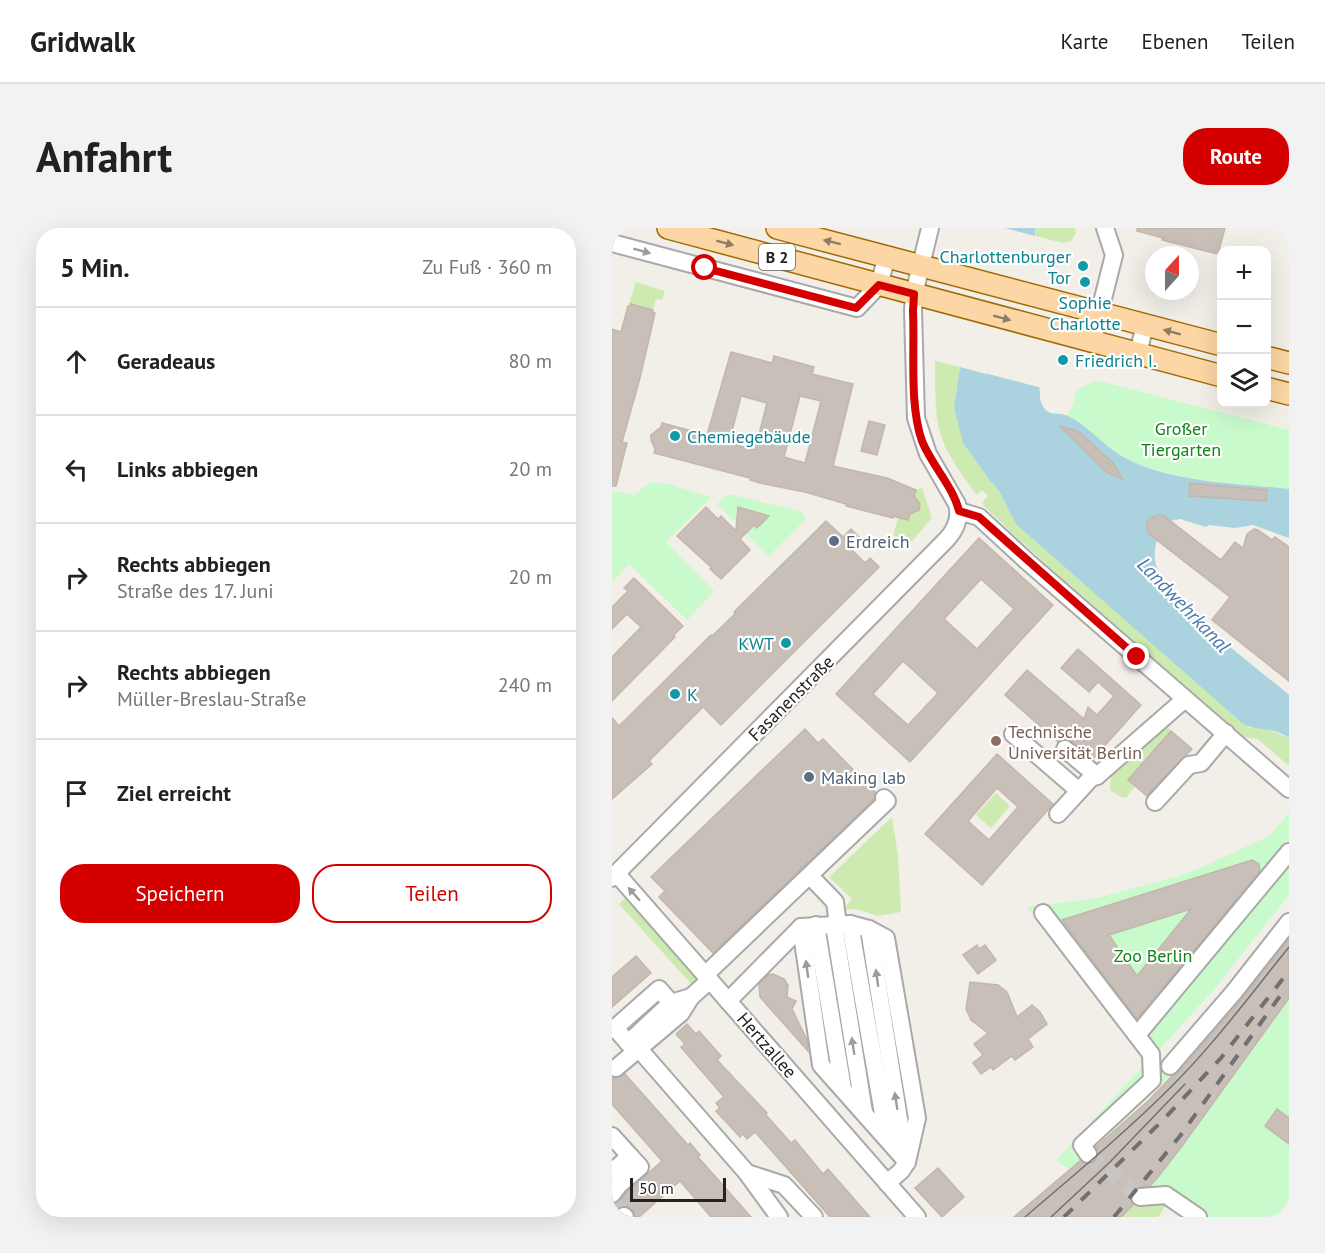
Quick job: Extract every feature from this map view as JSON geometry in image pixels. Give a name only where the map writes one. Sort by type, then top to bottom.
[{"type":"main road","name":"B 2","points":[[668,228],[1217,375]]},
{"type":"main road","name":"B 2","points":[[777,228],[1217,344]]},
{"type":"main road","points":[[1271,358],[1289,363]]},
{"type":"main road","points":[[1271,389],[1289,394]]},
{"type":"street","points":[[930,228],[914,294],[916,418],[928,454],[953,496],[959,511],[979,517],[1289,789]]},
{"type":"street","points":[[1092,342],[1114,255],[1105,228]]},
{"type":"street","points":[[689,264],[697,236]]},
{"type":"street","points":[[612,243],[856,308],[879,285],[886,256]]},
{"type":"street","points":[[1138,354],[1145,324]]},
{"type":"street","name":"Fasanenstraße","points":[[614,876],[951,535],[958,522],[959,511]]},
{"type":"street","points":[[1058,814],[1091,778],[1097,776],[1185,699]]},
{"type":"street","points":[[1155,802],[1189,765],[1201,762],[1226,733]]},
{"type":"street","points":[[1013,734],[1079,791]]},
{"type":"street","points":[[1065,749],[1097,776]]},
{"type":"street","points":[[716,987],[810,876],[887,801],[884,798]]},
{"type":"street","points":[[1137,1035],[1289,852]]},
{"type":"street","name":"Hertzallee","points":[[614,876],[716,987],[917,1217]]},
{"type":"street","points":[[810,876],[835,902],[887,1137]]},
{"type":"street","points":[[1043,913],[1151,1054],[1152,1080],[1082,1145],[1088,1154]]},
{"type":"street","points":[[1170,1066],[1234,992],[1289,922]]},
{"type":"street","points":[[841,924],[865,1113]]},
{"type":"street","points":[[779,1217],[747,1173],[615,1028],[659,989],[671,1003],[716,987],[808,926],[841,924],[869,929],[886,938],[917,1118],[901,1171],[887,1183]]},
{"type":"street","points":[[808,926],[843,1090],[906,1160]]},
{"type":"street","points":[[616,1068],[634,1048],[681,1013],[691,997]]},
{"type":"street","points":[[612,1136],[640,1167],[617,1206]]},
{"type":"street","points":[[612,1172],[630,1156]]},
{"type":"street","points":[[747,1173],[784,1185],[814,1217]]},
{"type":"street","points":[[1140,1197],[1166,1195],[1198,1217]]},
{"type":"green space","points":[[1035,228],[1075,228],[1076,233],[1071,241],[1063,243],[1036,236]]},
{"type":"green space","points":[[636,282],[665,291],[662,300],[656,299],[653,310],[632,304],[628,306]]},
{"type":"green space","points":[[935,361],[960,367],[954,407],[991,482],[1000,494],[1250,728],[1262,727],[1289,738],[1289,766],[1258,739],[1242,737],[1049,567],[986,508],[982,503],[988,496],[982,490],[977,495],[951,457],[940,434],[936,403]]},
{"type":"green space","name":"Großer Tiergarten","points":[[1096,380],[1289,430],[1289,489],[1179,476],[1137,463],[1119,454],[1067,415],[1073,405],[1076,391]]},
{"type":"green space","points":[[653,482],[711,497],[666,542],[714,591],[687,620],[629,564],[612,582],[612,492],[630,493],[633,496]]},
{"type":"green space","points":[[922,488],[932,518],[907,547],[893,535],[898,518],[908,520],[910,512],[919,510],[920,504],[914,498],[916,490]]},
{"type":"green space","points":[[728,494],[799,511],[803,513],[805,520],[769,556],[717,504]]},
{"type":"green space","points":[[1166,725],[1171,731],[1129,780],[1135,786],[1127,797],[1122,798],[1110,790],[1111,775],[1141,744]]},
{"type":"green space","points":[[996,793],[1010,806],[991,828],[976,815]]},
{"type":"green space","name":"Zoo Berlin","points":[[1289,813],[1289,895],[1215,988],[1154,1056],[1171,1076],[1105,1138],[1157,1176],[1182,1146],[1289,998],[1289,1217],[1180,1217],[1161,1202],[1135,1202],[1128,1195],[1070,1170],[1056,1160],[1147,1062],[1027,907],[1097,898],[1176,877],[1269,836]]},
{"type":"green space","points":[[892,817],[898,856],[901,912],[878,916],[856,909],[843,910],[852,899],[829,877]]},
{"type":"green space","points":[[625,898],[699,981],[693,986],[619,904]]},
{"type":"green space","points":[[1135,1202],[1161,1202],[1166,1205],[1158,1217],[1121,1217]]},
{"type":"water","name":"Landwehrkanal","points":[[983,228],[1035,228],[1040,399],[1046,410],[1068,416],[1082,424],[1120,455],[1159,471],[1202,480],[1289,489],[1289,538],[1253,525],[1235,528],[1209,525],[1206,527],[1180,519],[1170,521],[1161,515],[1151,518],[1146,527],[1149,534],[1157,541],[1155,561],[1164,582],[1196,616],[1289,695],[1289,738],[1277,732],[1242,723],[1017,525],[999,491],[963,443],[954,407],[960,367],[986,374]]},
{"type":"pier","points":[[980,228],[1005,228],[1039,237],[1044,376],[1042,388],[958,366],[961,364],[983,370]]},
{"type":"building","points":[[1137,228],[1225,228],[1220,246],[1217,246],[1217,254],[1199,249],[1199,246],[1186,246],[1137,231]]},
{"type":"building","points":[[631,304],[653,310],[655,313],[622,442],[627,443],[616,486],[612,486],[612,329],[621,332],[628,306]]},
{"type":"building","name":"Chemiegebäude","points":[[731,352],[772,363],[774,356],[814,367],[812,374],[853,384],[833,466],[887,478],[916,490],[914,496],[920,504],[919,510],[910,514],[908,520],[846,506],[846,504],[805,492],[760,483],[750,478],[654,453],[655,449],[651,440],[651,435],[661,427],[662,423],[707,435]],"holes":[[[741,396],[767,403],[755,450],[729,443]],[[800,396],[821,401],[805,463],[784,457]]]},
{"type":"building","points":[[869,421],[885,425],[877,455],[861,451]]},
{"type":"building","points":[[1060,426],[1079,432],[1114,464],[1122,479],[1106,472]]},
{"type":"building","points":[[1190,483],[1267,490],[1266,501],[1189,496]]},
{"type":"building","points":[[706,507],[718,519],[721,516],[736,531],[738,507],[769,516],[757,528],[754,525],[740,539],[750,550],[721,579],[677,536]]},
{"type":"building","points":[[1158,515],[1164,516],[1221,560],[1235,542],[1243,548],[1247,534],[1254,529],[1272,540],[1275,537],[1289,547],[1289,681],[1212,620],[1230,597],[1149,534],[1147,522]]},
{"type":"building","points":[[826,521],[843,537],[851,529],[859,537],[849,547],[865,563],[870,558],[879,567],[721,725],[703,707],[649,761],[652,764],[612,799],[612,718],[619,726],[735,614],[734,612]]},
{"type":"building","points":[[979,538],[1053,605],[910,762],[836,694]],"holes":[[[981,579],[1014,609],[977,649],[944,619]],[[903,661],[938,693],[908,725],[873,694]]]},
{"type":"building","points":[[634,578],[683,626],[612,701],[612,657],[641,627],[627,614],[612,629],[612,607],[628,591],[624,588]]},
{"type":"building","points":[[1078,649],[1141,705],[1093,759],[1071,741],[1061,739],[1058,742],[1005,695],[1027,670],[1084,719],[1088,707],[1097,715],[1114,696],[1098,682],[1089,692],[1061,668]]},
{"type":"building","points":[[805,729],[818,743],[823,739],[875,792],[874,799],[713,953],[659,897],[665,891],[651,877]]},
{"type":"building","points":[[1171,731],[1192,749],[1147,796],[1128,780]]},
{"type":"building","points":[[997,754],[1053,804],[982,885],[925,834]],"holes":[[[997,788],[1018,807],[989,840],[968,821]]]},
{"type":"building","points":[[1252,860],[1259,864],[1260,871],[1137,1019],[1062,920]],"holes":[[[1191,909],[1137,976],[1109,935]]]},
{"type":"building","points":[[1289,939],[1289,998],[1158,1177],[1150,1186],[1139,1187],[1131,1192],[1130,1198],[1133,1205],[1121,1217],[1014,1217],[1080,1161],[1088,1164],[1094,1162],[1098,1154],[1096,1147],[1178,1073],[1242,999]]},
{"type":"building","points":[[977,945],[979,949],[985,945],[996,960],[978,974],[963,955]]},
{"type":"building","points":[[636,956],[651,973],[612,1007],[612,977]]},
{"type":"building","points":[[773,974],[784,979],[788,985],[787,997],[796,1001],[792,1009],[807,1040],[808,1051],[760,997],[759,984],[768,975]]},
{"type":"building","points":[[970,982],[998,985],[1007,992],[1017,1017],[1032,1005],[1040,1012],[1047,1024],[1028,1039],[1033,1047],[1015,1060],[1012,1056],[993,1070],[991,1067],[981,1074],[973,1063],[983,1055],[974,1044],[988,1033],[971,1020],[966,1009]]},
{"type":"building","points":[[687,1024],[696,1034],[699,1031],[721,1056],[717,1060],[767,1113],[766,1115],[791,1143],[795,1140],[823,1174],[828,1169],[870,1217],[830,1217],[755,1132],[747,1139],[743,1134],[740,1137],[716,1111],[720,1108],[716,1103],[724,1097],[681,1047],[685,1044],[676,1034]]},
{"type":"building","points":[[625,1074],[688,1145],[690,1143],[700,1155],[698,1157],[751,1217],[711,1217],[680,1181],[639,1217],[635,1217],[632,1210],[626,1206],[617,1208],[612,1217],[612,1205],[620,1201],[662,1161],[612,1104],[612,1078]]},
{"type":"building","points":[[1277,1109],[1289,1118],[1289,1144],[1265,1126]]},
{"type":"building","points":[[938,1168],[964,1197],[942,1217],[915,1188]]},
{"type":"tunnel","points":[[1088,1154],[1140,1197]]},
{"type":"tunnel","points":[[613,1203],[624,1216]]},
{"type":"tram line","points":[[1025,1217],[1118,1137],[1188,1070],[1289,947]]},
{"type":"tram line","points":[[1051,1217],[1110,1162],[1185,1084]]},
{"type":"railway","points":[[1064,1217],[1162,1121],[1221,1058],[1289,971]]},
{"type":"railway","points":[[1114,1217],[1180,1136],[1280,996]]},
{"type":"place","name":"Charlottenburger Tor","points":[[1083,266]]},
{"type":"place","name":"Sophie Charlotte","points":[[1085,282]]},
{"type":"place","name":"Friedrich I.","points":[[1063,360]]},
{"type":"place","name":"Chemiegebäude","points":[[675,436]]},
{"type":"place","name":"Erdreich","points":[[834,541]]},
{"type":"place","name":"KWT","points":[[786,643]]},
{"type":"place","name":"K","points":[[675,694]]},
{"type":"place","name":"Technische Universität Berlin","points":[[996,741]]},
{"type":"place","name":"Making lab","points":[[809,777]]},
{"type":"route","points":[[705,268],[856,308],[879,285],[914,294],[916,418],[928,454],[953,496],[959,511],[979,517],[1137,657]]}]
